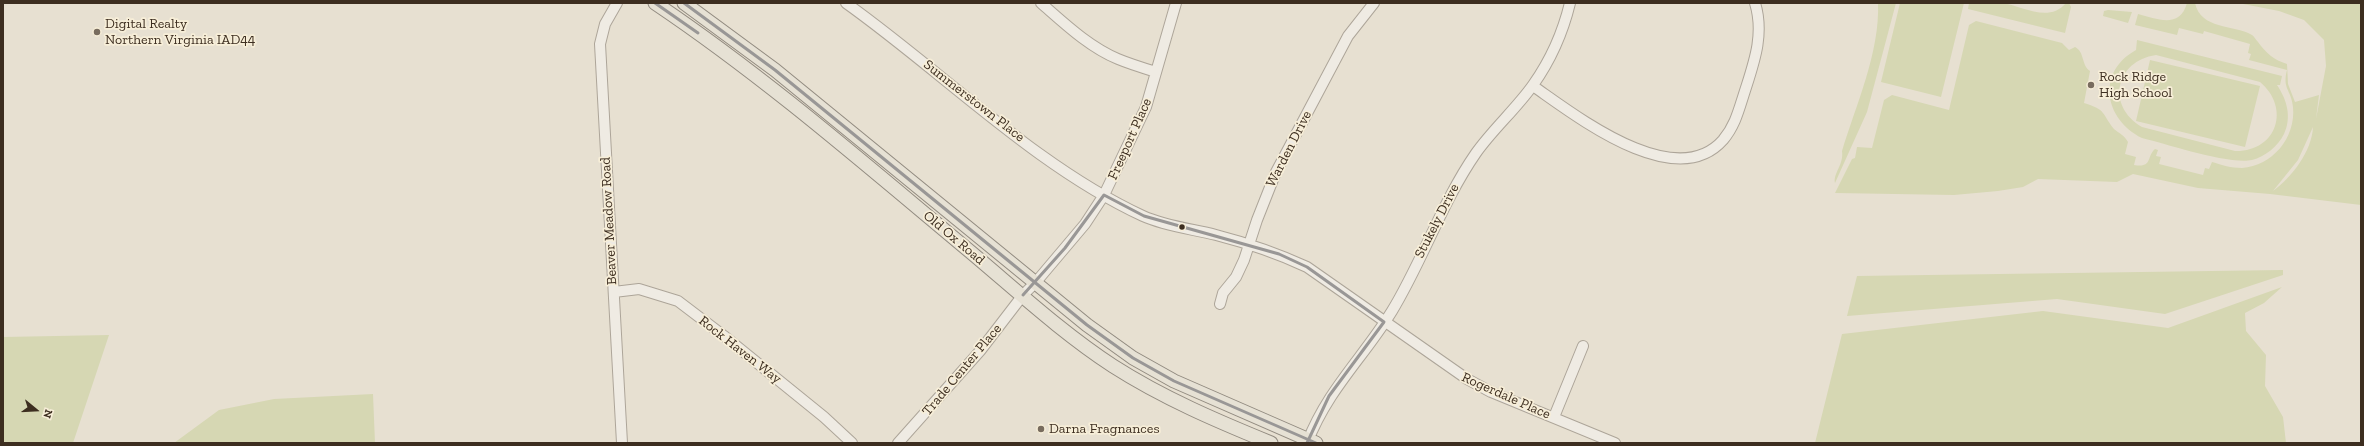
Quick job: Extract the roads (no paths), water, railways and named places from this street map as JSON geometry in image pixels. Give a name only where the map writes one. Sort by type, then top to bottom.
[{"type":"main road","name":"Old Ox Road","points":[[655,3],[788,100],[1023,296],[1113,366],[1156,391],[1212,419],[1271,443]]},
{"type":"main road","name":"Old Ox Road","points":[[684,3],[765,62],[1087,325],[1133,358],[1174,381],[1310,442]]},
{"type":"street","name":"Beaver Meadow Road","points":[[617,3],[605,24],[600,44],[622,443]]},
{"type":"street","name":"Summerstown Place","points":[[846,3],[903,45],[1047,159],[1104,196]]},
{"type":"street","points":[[1041,3],[1072,30],[1103,51],[1117,59],[1156,72]]},
{"type":"street","name":"Freeport Place","points":[[1023,296],[1085,224],[1104,196],[1140,123],[1176,3]]},
{"type":"street","name":"Warden Drive","points":[[1220,304],[1223,293],[1240,271],[1266,194],[1290,144],[1348,36],[1374,3]]},
{"type":"street","name":"Stukely Drive","points":[[1310,442],[1330,396],[1392,310],[1466,167],[1488,137],[1532,86],[1550,58],[1570,3]]},
{"type":"street","points":[[1532,86],[1585,123],[1649,153],[1671,159],[1697,156],[1722,141],[1735,121],[1758,50],[1759,17],[1755,3]]},
{"type":"street","name":"Rogerdale Place","points":[[1104,196],[1144,216],[1249,244],[1279,254],[1307,267],[1466,379],[1491,392],[1616,443]]},
{"type":"street","name":"Rock Haven Way","points":[[614,292],[639,290],[678,301],[724,336],[852,443]]},
{"type":"street","name":"Trade Center Place","points":[[898,443],[980,351],[1023,296]]},
{"type":"street","points":[[1554,418],[1583,346]]},
{"type":"place","name":"Digital Realty Northern Virginia IAD44","points":[[97,32]]},
{"type":"place","name":"Rock Ridge High School","points":[[2091,85]]},
{"type":"place","name":"Darna Fragnances","points":[[1041,429]]}]
